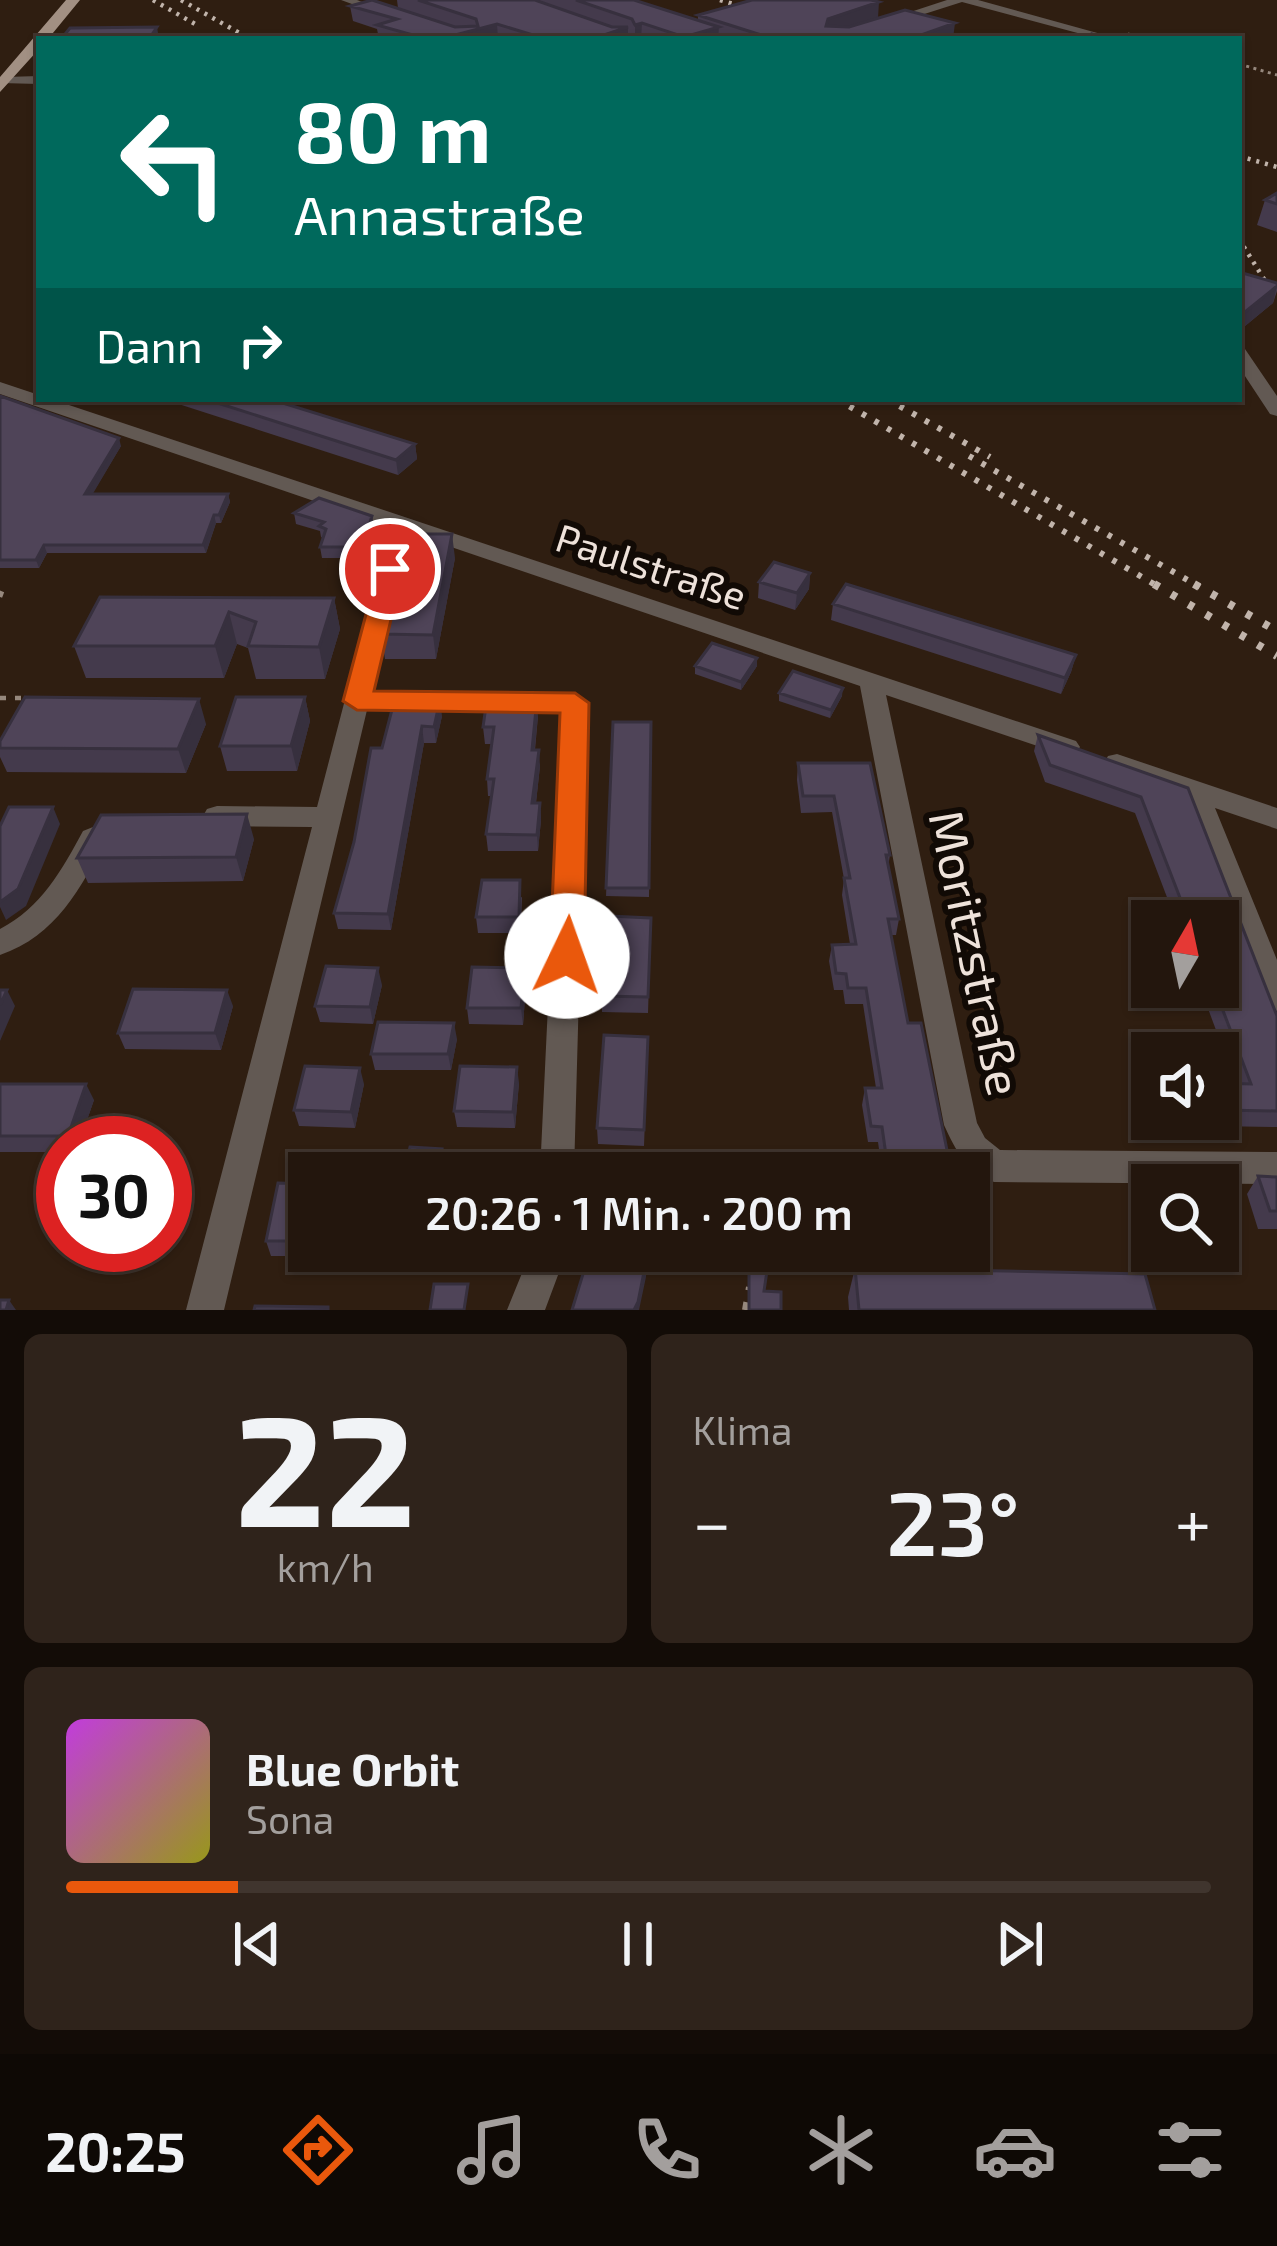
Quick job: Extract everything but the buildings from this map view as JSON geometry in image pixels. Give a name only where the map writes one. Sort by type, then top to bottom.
[{"type":"main road","points":[[43,36],[73,0]]},
{"type":"main road","points":[[2,84],[36,45]]},
{"type":"street","points":[[346,0],[408,20]]},
{"type":"street","points":[[844,36],[962,0],[1101,36]]},
{"type":"street","points":[[2,84],[36,80]]},
{"type":"street","points":[[1242,358],[1277,410]]},
{"type":"street","name":"Paulstraße","points":[[0,388],[36,400]]},
{"type":"street","name":"Paulstraße","points":[[41,402],[1277,819]]},
{"type":"street","points":[[205,1310],[401,525]]},
{"type":"street","name":"Moritzstraße","points":[[871,682],[962,1125],[973,1149],[994,1166],[1277,1168]]},
{"type":"street","points":[[357,701],[575,703],[558,1152]]},
{"type":"street","points":[[1194,789],[1277,998]]},
{"type":"street","points":[[0,943],[25,933],[63,894],[105,816]]},
{"type":"street","points":[[194,816],[328,817]]},
{"type":"street","points":[[526,1310],[541,1272]]},
{"type":"path","points":[[1242,65],[1277,75]]},
{"type":"path","points":[[0,597],[4,586]]},
{"type":"path","points":[[0,698],[39,698]]},
{"type":"path","points":[[985,1272],[986,1279]]},
{"type":"path","points":[[745,1310],[749,1287]]},
{"type":"railway","points":[[153,0],[195,24]]},
{"type":"railway","points":[[181,0],[245,36]]},
{"type":"railway","points":[[720,0],[769,15]]},
{"type":"railway","points":[[1242,157],[1277,167]]},
{"type":"railway","points":[[1242,244],[1277,300]]},
{"type":"railway","points":[[842,402],[1159,587]]},
{"type":"railway","points":[[892,402],[990,457]]},
{"type":"railway","points":[[969,456],[1200,587]]},
{"type":"railway","points":[[1154,584],[1277,656]]},
{"type":"railway","points":[[1194,584],[1277,631]]},
{"type":"route","points":[[390,569],[357,701],[575,703],[567,956]]}]
